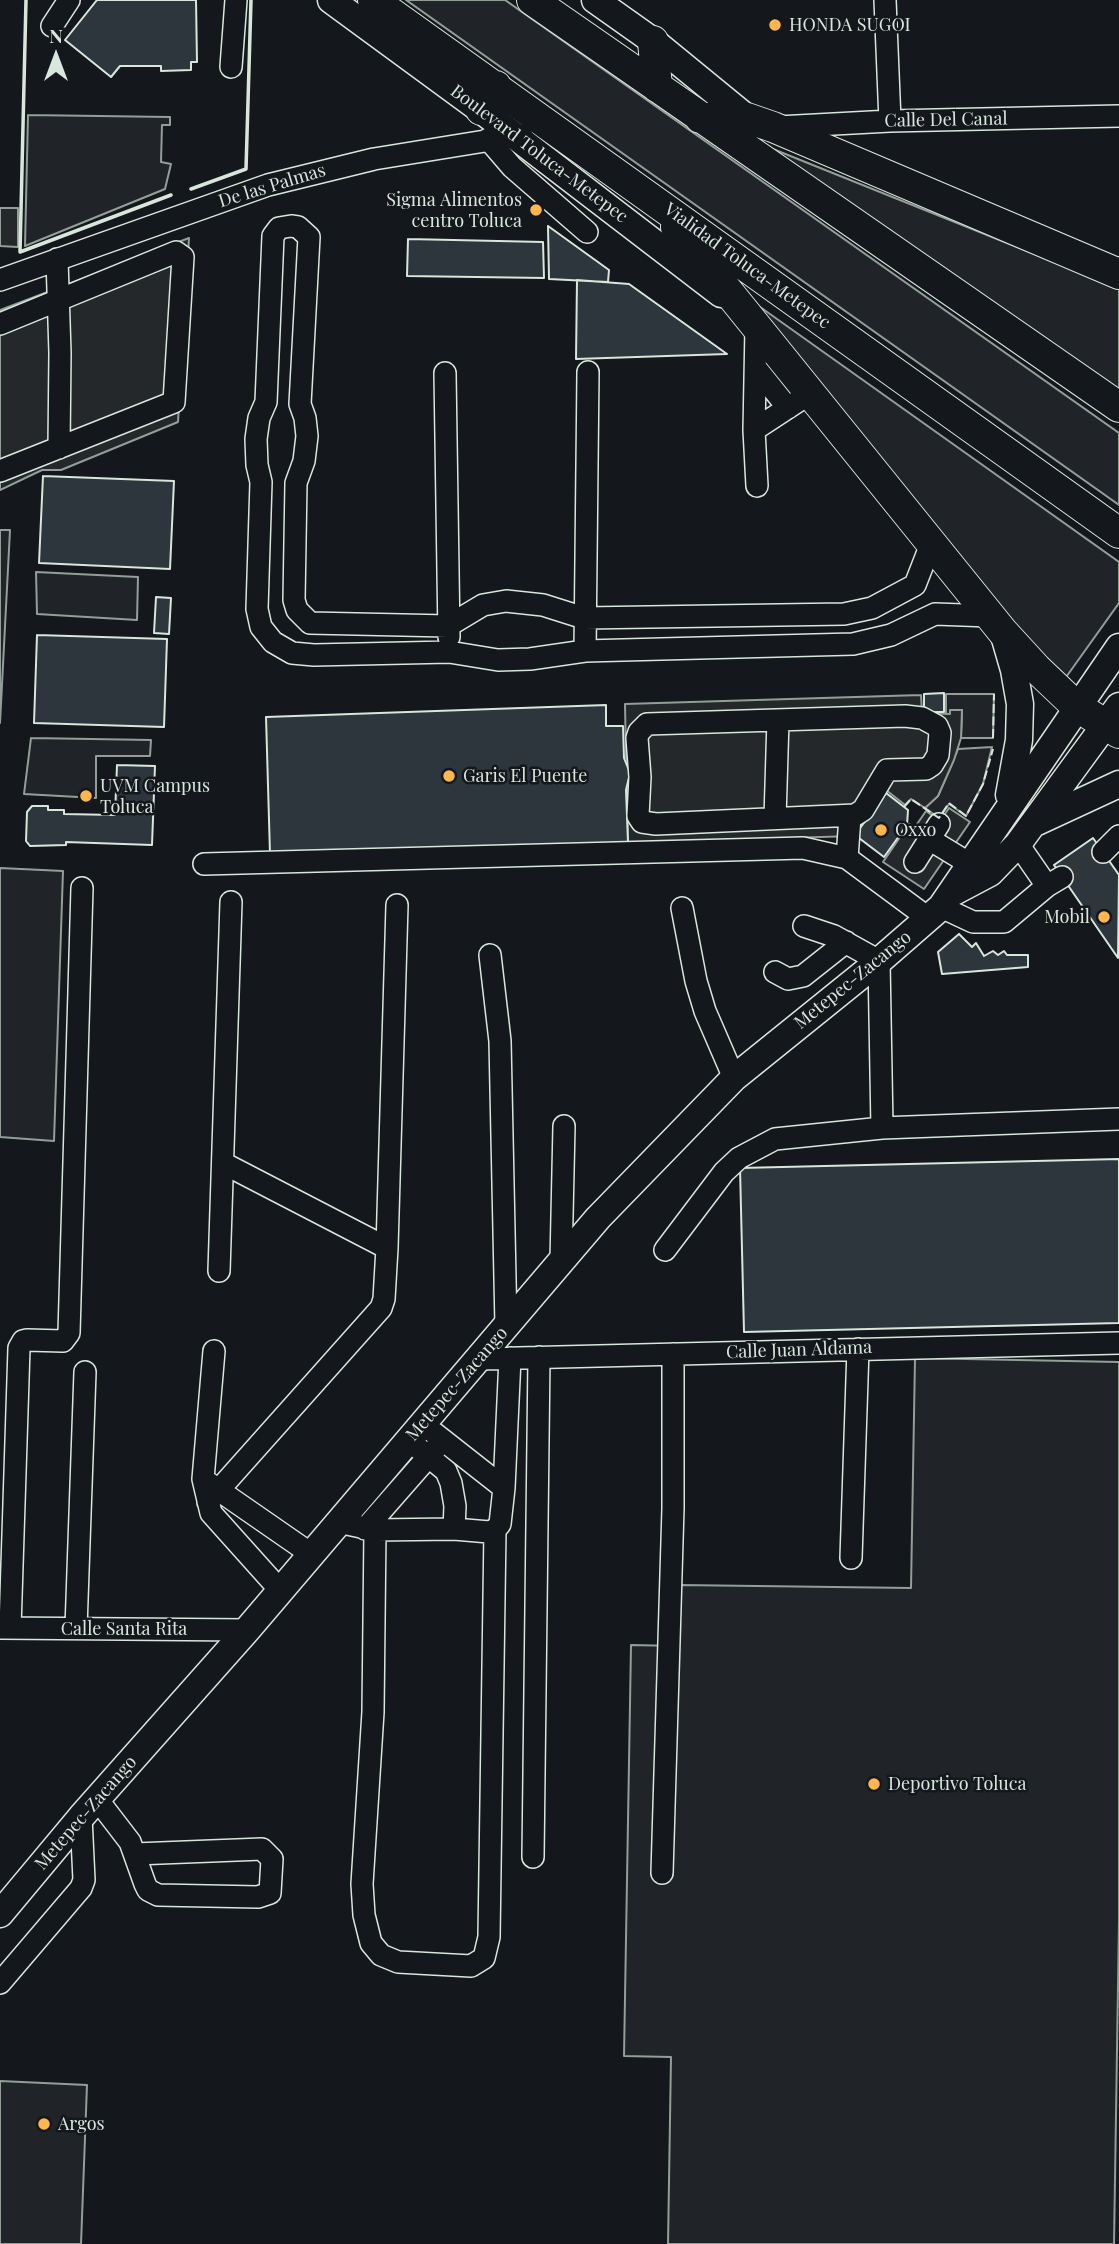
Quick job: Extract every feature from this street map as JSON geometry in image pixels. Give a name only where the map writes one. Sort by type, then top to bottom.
[{"type":"highway","name":"Vialidad Toluca-Metepec","points":[[373,0],[488,98],[554,128],[1119,533]]},
{"type":"highway","points":[[544,3],[700,118],[1119,407]]},
{"type":"highway","points":[[653,41],[657,87]]},
{"type":"highway","points":[[700,118],[760,122],[1119,274]]},
{"type":"highway","points":[[654,199],[750,320],[798,401],[931,544],[1036,668],[1076,706],[1114,722]]},
{"type":"main road","name":"Boulevard Toluca-Metepec","points":[[331,0],[488,98],[515,137],[750,320]]},
{"type":"main road","points":[[595,0],[760,122]]},
{"type":"main road","points":[[996,624],[1014,670],[1020,704],[1016,767],[1005,810]]},
{"type":"main road","name":"Metepec-Zacango","points":[[940,906],[1119,647]]},
{"type":"main road","name":"Metepec-Zacango","points":[[0,1914],[338,1522],[426,1440],[478,1359],[598,1217],[734,1078],[879,961],[940,906],[990,873],[1018,844],[1114,722]]},
{"type":"main road","points":[[1035,822],[1119,785]]},
{"type":"street","points":[[51,26],[69,0]]},
{"type":"street","points":[[230,67],[236,0]]},
{"type":"street","points":[[886,0],[890,121]]},
{"type":"street","name":"Calle Del Canal","points":[[760,122],[1119,116]]},
{"type":"street","name":"De las Palmas","points":[[0,280],[268,185],[374,159],[488,139],[515,137],[554,128]]},
{"type":"street","points":[[488,139],[512,167],[587,232]]},
{"type":"street","points":[[931,544],[915,585],[872,608],[844,614],[584,618],[543,605],[506,601],[483,605],[448,626],[310,623],[297,610],[294,600],[296,483],[304,461],[307,436],[300,404],[309,237],[298,227],[291,226],[279,228],[273,236],[267,402],[257,426],[257,465],[261,482],[257,609],[261,627],[273,642],[292,653],[314,655],[449,652],[498,660],[530,659],[585,651],[853,643],[891,635],[935,614],[996,624]]},
{"type":"street","points":[[0,324],[176,251],[183,257],[174,402],[0,471]]},
{"type":"street","points":[[57,259],[58,448]]},
{"type":"street","points":[[750,320],[755,368],[757,486]]},
{"type":"street","points":[[754,430],[798,401],[755,368]]},
{"type":"street","points":[[585,651],[588,372]]},
{"type":"street","points":[[446,373],[449,652]]},
{"type":"street","points":[[267,402],[300,404]]},
{"type":"street","points":[[261,482],[296,483]]},
{"type":"street","points":[[915,585],[935,614]]},
{"type":"street","points":[[872,608],[891,635]]},
{"type":"street","points":[[905,716],[922,718],[937,726],[940,733],[938,755],[932,765],[920,770],[887,770],[863,810],[842,817],[656,824],[642,822],[638,816],[639,732],[647,724],[905,716]]},
{"type":"street","points":[[775,818],[778,720]]},
{"type":"street","points":[[841,856],[842,817]]},
{"type":"street","points":[[915,862],[934,831],[971,864]]},
{"type":"street","points":[[1103,852],[1119,836]]},
{"type":"street","points":[[204,864],[803,848],[841,856],[973,922],[1003,922],[1055,882],[1018,844]]},
{"type":"street","points":[[5,1628],[19,1348],[23,1341],[27,1340],[63,1341],[69,1333],[82,888]]},
{"type":"street","points":[[219,1271],[231,902]]},
{"type":"street","points":[[210,1490],[376,1316],[384,1299],[397,905]]},
{"type":"street","points":[[682,908],[696,981],[705,1011],[734,1078]]},
{"type":"street","points":[[804,926],[846,942],[879,961],[881,1128]]},
{"type":"street","points":[[775,972],[788,979],[803,975],[846,942]]},
{"type":"street","points":[[490,955],[500,1041],[506,1326]]},
{"type":"street","points":[[665,1250],[724,1172],[739,1158],[760,1145],[786,1136],[881,1128],[1119,1119]]},
{"type":"street","points":[[561,1261],[564,1126]]},
{"type":"street","points":[[223,1163],[387,1248]]},
{"type":"street","name":"Calle Juan Aldama","points":[[478,1359],[1119,1343]]},
{"type":"street","points":[[851,1558],[858,1349]]},
{"type":"street","points":[[214,1351],[211,1513],[280,1590]]},
{"type":"street","points":[[662,1872],[673,1508],[673,1354]]},
{"type":"street","points":[[533,1857],[539,1357]]},
{"type":"street","points":[[338,1522],[370,1530],[495,1530],[500,1524],[504,1488],[510,1358]]},
{"type":"street","points":[[76,1628],[85,1372]]},
{"type":"street","points":[[426,1440],[504,1488]]},
{"type":"street","points":[[426,1440],[451,1483],[455,1506],[454,1529]]},
{"type":"street","points":[[426,1440],[370,1530],[373,1712],[362,1884],[371,1943],[381,1955],[397,1962],[471,1966],[484,1958],[489,1937],[495,1530]]},
{"type":"street","points":[[210,1490],[256,1515],[311,1554]]},
{"type":"street","points":[[237,1542],[256,1515]]},
{"type":"street","name":"Calle Santa Rita","points":[[5,1628],[247,1630]]},
{"type":"street","points":[[89,1808],[130,1842],[148,1890],[158,1895],[258,1897],[270,1893],[272,1859],[262,1849],[135,1854]]},
{"type":"street","points":[[0,1983],[81,1888],[84,1880],[89,1808]]},
{"type":"shaded area","points":[[406,0],[505,0],[1119,433],[1119,505]]},
{"type":"shaded area","points":[[28,115],[170,117],[170,125],[162,125],[161,162],[171,164],[165,189],[25,246]]},
{"type":"shaded area","points":[[768,147],[1119,288],[1119,394]]},
{"type":"shaded area","points":[[0,208],[18,208],[18,247],[0,246]]},
{"type":"shaded area","points":[[189,238],[178,422],[61,470],[42,470],[0,490],[0,310]]},
{"type":"shaded area","points":[[739,292],[1119,562],[1119,603],[1064,680],[1047,667]]},
{"type":"shaded area","points":[[0,530],[10,530],[0,723]]},
{"type":"shaded area","points":[[36,572],[138,577],[137,620],[37,614]]},
{"type":"shaded area","points":[[946,694],[994,694],[993,738],[961,738],[962,710],[946,714]]},
{"type":"shaded area","points":[[921,695],[922,713],[950,714],[950,710],[962,710],[961,738],[954,760],[938,796],[925,808],[911,799],[905,805],[886,790],[853,836],[628,843],[627,790],[631,773],[626,758],[625,704]]},
{"type":"shaded area","points":[[31,738],[151,740],[150,756],[96,756],[96,798],[24,794]]},
{"type":"shaded area","points":[[992,747],[983,784],[966,816],[949,804],[939,818],[925,808],[938,796],[958,749]]},
{"type":"shaded area","points":[[949,808],[970,822],[924,889],[883,862],[909,824],[915,827],[926,811],[940,821]]},
{"type":"shaded area","points":[[0,868],[63,871],[54,1141],[0,1137]]},
{"type":"shaded area","name":"Deportivo Toluca","points":[[915,1358],[1119,1362],[1119,1921],[1114,2244],[668,2244],[671,2057],[624,2056],[631,1645],[679,1646],[680,1585],[911,1588]]},
{"type":"shaded area","points":[[0,2081],[87,2085],[81,2244],[0,2244]]},
{"type":"building","points":[[97,0],[196,0],[197,62],[191,62],[191,70],[161,71],[161,66],[120,66],[111,77],[65,40]]},
{"type":"building","points":[[548,226],[609,270],[608,282],[549,279]]},
{"type":"building","points":[[408,239],[543,242],[544,278],[407,276]]},
{"type":"building","points":[[577,280],[629,284],[727,354],[576,359]]},
{"type":"building","points":[[43,476],[174,481],[170,569],[39,563]]},
{"type":"building","points":[[156,597],[171,598],[169,634],[154,633]]},
{"type":"building","points":[[37,635],[167,639],[164,727],[34,723]]},
{"type":"building","points":[[944,693],[944,712],[924,712],[924,694]]},
{"type":"building","name":"Garis El Puente","points":[[606,705],[606,726],[623,726],[624,758],[630,773],[626,790],[628,843],[270,854],[266,717]]},
{"type":"building","points":[[117,765],[155,766],[152,845],[66,842],[66,845],[30,846],[26,841],[27,812],[32,806],[64,810],[64,814],[115,815]]},
{"type":"building","name":"Oxxo","points":[[886,793],[908,810],[907,825],[884,857],[855,835]]},
{"type":"building","name":"Mobil","points":[[1093,838],[1119,875],[1118,958],[1054,865]]},
{"type":"building","points":[[959,934],[972,947],[976,943],[984,956],[993,951],[998,955],[1004,951],[1007,955],[1028,955],[1028,967],[942,974],[938,952]]},
{"type":"building","points":[[1119,1159],[1119,1323],[744,1332],[740,1168]]},
{"type":"tunnel","points":[[1062,877],[1103,852]]},
{"type":"fence","points":[[993,738],[994,694]]},
{"type":"fence","points":[[904,807],[911,799],[939,818],[949,803],[966,816],[983,784],[993,749]]},
{"type":"wall","points":[[26,0],[20,252],[171,195]]},
{"type":"wall","points":[[191,189],[246,169],[251,0]]},
{"type":"place","name":"HONDA SUGOI","points":[[775,25]]},
{"type":"place","name":"Sigma Alimentos centro Toluca","points":[[536,210]]},
{"type":"place","name":"Garis El Puente","points":[[449,776]]},
{"type":"place","name":"UVM Campus Toluca","points":[[86,796]]},
{"type":"place","name":"Oxxo","points":[[881,830]]},
{"type":"place","name":"Mobil","points":[[1104,917]]},
{"type":"place","name":"Deportivo Toluca","points":[[874,1784]]},
{"type":"place","name":"Argos","points":[[44,2124]]}]
